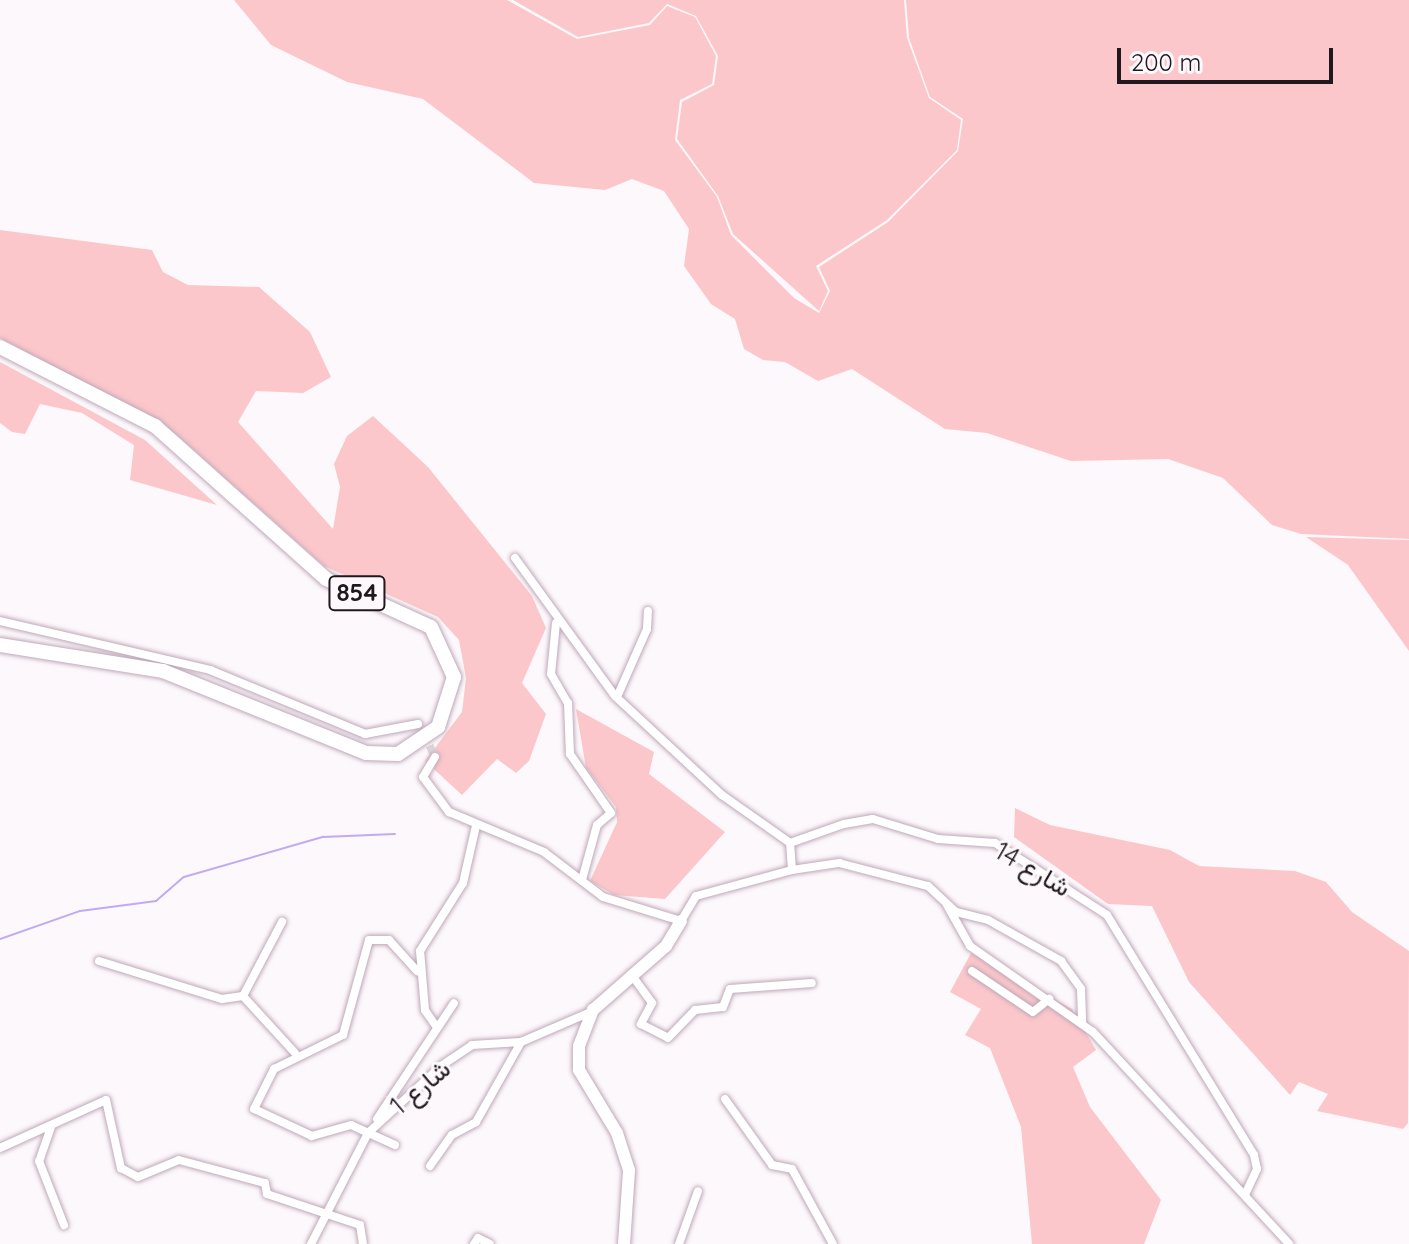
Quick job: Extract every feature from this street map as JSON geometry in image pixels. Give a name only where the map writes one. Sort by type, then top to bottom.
[{"type":"main road","name":"854","points":[[0,347],[155,426],[326,579],[431,627],[454,677],[438,727],[398,754],[366,753],[163,671],[0,645]]},
{"type":"street","points":[[515,558],[556,623],[617,697],[722,795],[790,843],[792,870]]},
{"type":"street","points":[[617,697],[647,629],[648,611]]},
{"type":"street","points":[[0,621],[210,670],[365,734],[418,724]]},
{"type":"street","points":[[556,623],[551,674],[568,703],[570,754],[611,813],[597,825],[582,880]]},
{"type":"street","points":[[435,757],[423,777],[449,812],[476,826],[544,852],[603,897],[681,921]]},
{"type":"street","name":"شارع 14","points":[[790,843],[873,819],[938,839],[995,843],[1107,915],[1254,1155],[1257,1169],[1245,1195]]},
{"type":"street","points":[[417,971],[431,928],[463,883],[476,826]]},
{"type":"street","points":[[624,1244],[629,1170],[617,1133],[579,1070],[579,1046],[593,1010],[666,946],[696,896],[792,870],[839,863],[928,886],[947,905],[970,946],[1018,985],[1049,999],[1082,1022],[1289,1244]]},
{"type":"street","points":[[947,905],[1061,961],[1081,989],[1082,1022]]},
{"type":"street","points":[[243,996],[282,922]]},
{"type":"street","points":[[395,1145],[370,1130],[337,1124],[312,1136],[254,1109],[274,1069],[295,1053],[325,1048],[343,1035],[369,940],[389,940],[417,971],[436,1026]]},
{"type":"street","points":[[99,961],[222,999],[243,996]]},
{"type":"street","points":[[972,971],[1033,1012],[1049,999]]},
{"type":"street","points":[[631,974],[652,1003],[641,1024],[668,1038],[695,1010],[723,1007],[730,989],[812,983]]},
{"type":"street","points":[[243,996],[295,1053]]},
{"type":"street","points":[[370,1130],[454,1003]]},
{"type":"street","name":"شارع 1","points":[[311,1244],[370,1130],[472,1045],[521,1042],[593,1010]]},
{"type":"street","points":[[430,1166],[452,1135],[476,1122],[521,1042]]},
{"type":"street","points":[[725,1099],[772,1165],[792,1169],[833,1244]]},
{"type":"street","points":[[0,1148],[106,1100],[114,1152],[129,1172],[138,1177],[179,1160],[265,1183],[267,1194],[326,1217],[360,1225],[363,1244]]},
{"type":"street","points":[[52,1126],[39,1161],[64,1225]]},
{"type":"street","points":[[684,1242],[698,1191]]},
{"type":"street","points":[[474,1244],[478,1238],[490,1244]]},
{"type":"shaded area","points":[[234,0],[507,0],[577,39],[650,25],[667,6],[695,17],[716,56],[712,84],[680,100],[675,140],[717,197],[731,235],[794,298],[819,313],[830,291],[819,267],[888,222],[958,151],[963,119],[930,97],[909,38],[906,0],[1409,0],[1409,539],[1301,534],[1272,525],[1223,478],[1168,459],[1071,461],[987,433],[945,429],[852,369],[818,381],[785,362],[763,360],[744,349],[735,319],[711,304],[684,266],[689,229],[664,191],[632,179],[605,190],[534,183],[423,99],[347,82],[271,45]]},
{"type":"shaded area","points":[[513,0],[904,0],[907,38],[929,98],[961,120],[957,150],[887,220],[816,266],[828,291],[819,311],[733,234],[718,196],[677,139],[682,102],[714,85],[718,56],[696,16],[667,4],[649,23],[578,37]]},
{"type":"shaded area","points":[[0,230],[152,250],[163,272],[188,285],[259,287],[310,332],[331,377],[303,393],[256,391],[238,422],[333,529],[340,487],[334,464],[347,436],[373,416],[428,467],[532,596],[546,628],[522,683],[546,714],[529,761],[516,773],[497,759],[462,795],[425,761],[462,712],[466,678],[459,640],[438,617],[324,566],[177,435],[0,338]]},
{"type":"shaded area","points":[[0,362],[145,440],[217,505],[130,480],[134,445],[82,413],[40,404],[25,434],[12,432],[0,423]]},
{"type":"shaded area","points":[[1306,537],[1409,540],[1409,651],[1348,565]]},
{"type":"shaded area","points":[[576,709],[654,752],[649,774],[725,832],[665,899],[614,895],[590,881],[617,822],[616,807],[586,768]]},
{"type":"shaded area","points":[[1015,808],[1050,825],[1170,850],[1199,866],[1295,871],[1326,882],[1352,912],[1409,951],[1408,1123],[1403,1129],[1317,1111],[1328,1094],[1299,1082],[1290,1095],[1189,982],[1152,906],[1108,904],[1014,837]]},
{"type":"shaded area","points":[[971,953],[1072,1009],[1096,1050],[1073,1067],[1090,1107],[1161,1200],[1144,1244],[1032,1244],[1021,1127],[990,1048],[965,1035],[981,1009],[950,992]]},
{"type":"waterway","points":[[0,939],[80,911],[156,901],[184,877],[323,837],[395,834]]},
{"type":"tunnel","points":[[424,735],[435,757]]}]
